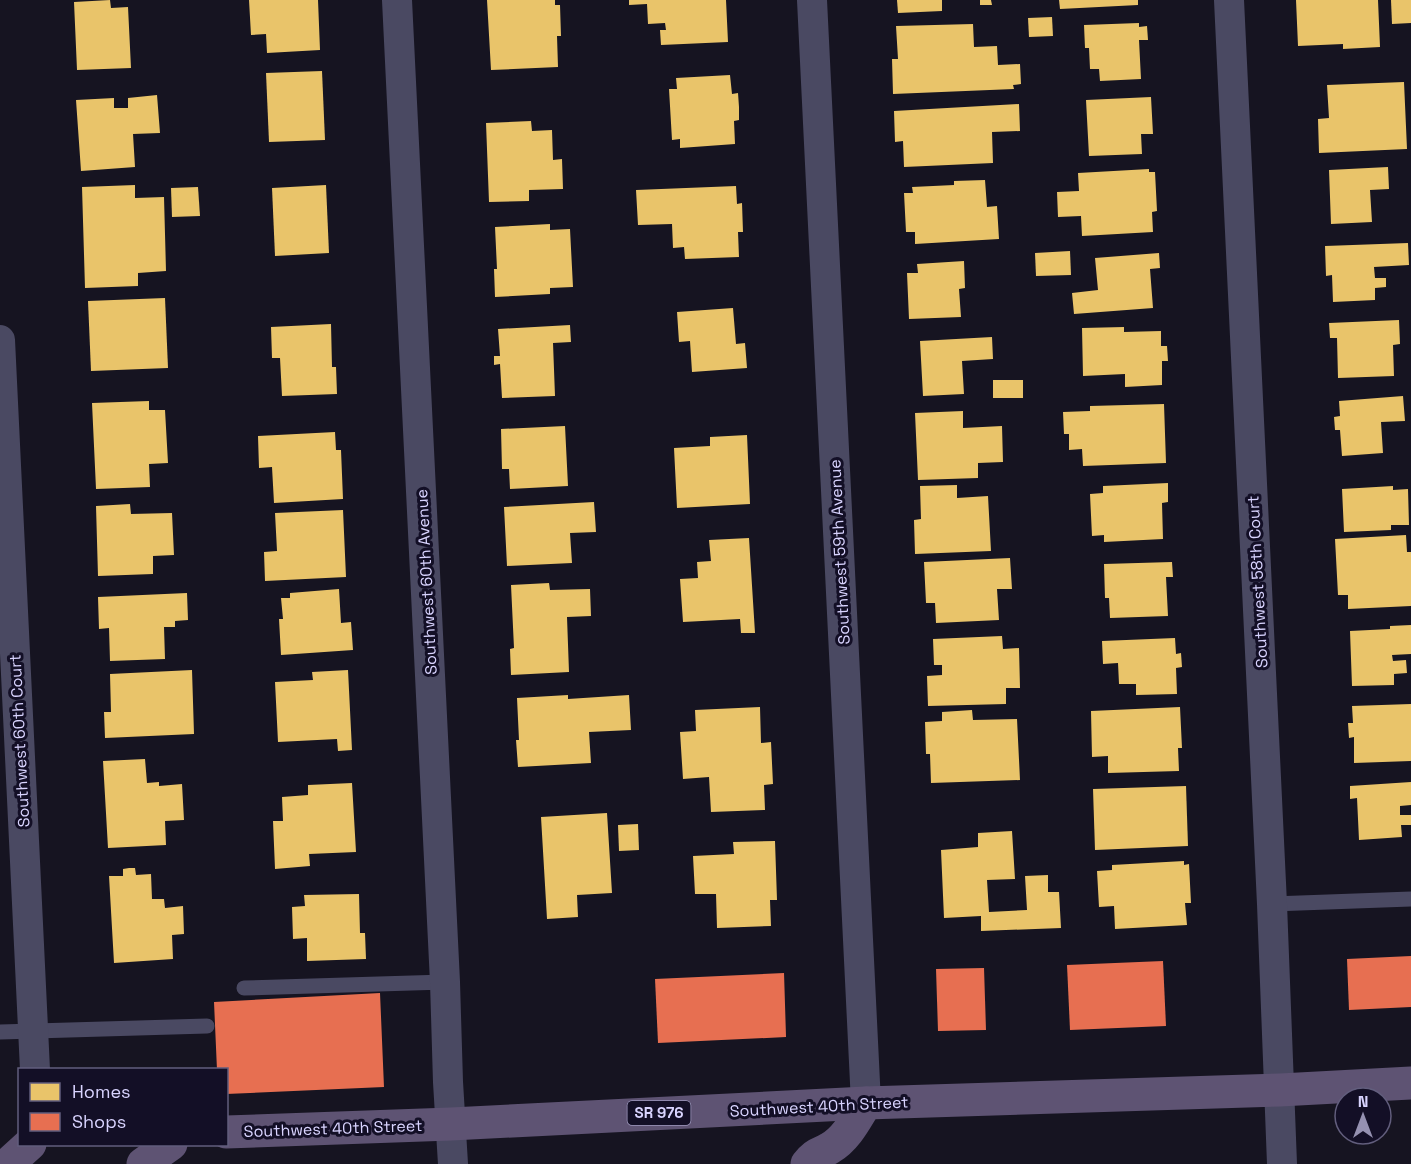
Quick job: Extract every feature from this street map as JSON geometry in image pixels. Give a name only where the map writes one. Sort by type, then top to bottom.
[{"type":"main road","name":"Southwest 40th Street","points":[[228,1132],[451,1124],[866,1103],[1280,1090],[1411,1083]]},
{"type":"main road","points":[[807,1164],[814,1155],[830,1148],[848,1132],[866,1103]]},
{"type":"main road","points":[[0,1141],[18,1140]]},
{"type":"main road","points":[[8,1164],[28,1146]]},
{"type":"main road","points":[[143,1164],[168,1146]]},
{"type":"street","name":"Southwest 60th Avenue","points":[[397,0],[453,1164]]},
{"type":"street","name":"Southwest 59th Avenue","points":[[812,0],[866,1103]]},
{"type":"street","name":"Southwest 58th Court","points":[[1229,0],[1272,904],[1282,1164]]},
{"type":"street","name":"Southwest 60th Court","points":[[0,340],[35,1068]]},
{"type":"lane","points":[[1272,904],[1411,899]]},
{"type":"lane","points":[[244,988],[445,982]]},
{"type":"lane","points":[[0,1032],[207,1026]]},
{"type":"building: Homes","points":[[110,0],[111,8],[128,7],[131,68],[77,70],[74,2]]},
{"type":"building: Homes","points":[[249,0],[318,0],[320,50],[267,53],[266,34],[251,35]]},
{"type":"building: Homes","points":[[487,0],[555,0],[555,5],[560,5],[561,36],[557,36],[558,67],[491,70]]},
{"type":"building: Homes","points":[[629,0],[726,0],[728,42],[661,45],[660,30],[666,30],[665,23],[648,24],[647,4],[629,5]]},
{"type":"building: Homes","points":[[897,0],[942,0],[942,11],[898,13]]},
{"type":"building: Homes","points":[[980,0],[991,0],[992,5],[980,5]]},
{"type":"building: Homes","points":[[1059,0],[1138,0],[1138,5],[1060,9]]},
{"type":"building: Homes","points":[[1296,0],[1378,0],[1380,47],[1343,49],[1343,44],[1298,46]]},
{"type":"building: Homes","points":[[1391,0],[1411,0],[1411,23],[1392,24]]},
{"type":"building: Homes","points":[[1052,17],[1053,36],[1029,37],[1028,18]]},
{"type":"building: Homes","points":[[1139,23],[1139,27],[1147,26],[1148,40],[1139,40],[1141,79],[1100,81],[1099,69],[1090,69],[1089,48],[1085,48],[1084,25]]},
{"type":"building: Homes","points":[[973,24],[974,47],[997,46],[998,65],[1020,64],[1021,84],[1013,85],[1014,89],[893,94],[892,59],[898,59],[896,26]]},
{"type":"building: Homes","points":[[322,71],[325,140],[269,142],[266,73]]},
{"type":"building: Homes","points":[[730,75],[732,94],[738,93],[739,120],[734,121],[735,144],[680,148],[680,139],[672,140],[669,89],[677,89],[676,78]]},
{"type":"building: Homes","points":[[1404,82],[1407,149],[1319,153],[1318,119],[1329,118],[1327,85]]},
{"type":"building: Homes","points":[[157,95],[160,133],[133,134],[135,167],[81,171],[76,100],[114,98],[114,108],[128,108],[128,98]]},
{"type":"building: Homes","points":[[1151,97],[1153,134],[1141,134],[1142,154],[1089,156],[1086,100]]},
{"type":"building: Homes","points":[[1019,104],[1020,131],[992,132],[993,163],[904,167],[903,141],[895,142],[894,111]]},
{"type":"building: Homes","points":[[531,121],[532,131],[552,130],[553,160],[562,159],[563,189],[529,190],[529,201],[489,202],[486,123]]},
{"type":"building: Homes","points":[[1388,167],[1389,189],[1370,190],[1372,222],[1331,224],[1329,170]]},
{"type":"building: Homes","points":[[1149,169],[1149,172],[1155,172],[1157,211],[1152,212],[1153,232],[1082,236],[1081,216],[1058,217],[1057,192],[1079,191],[1078,173]]},
{"type":"building: Homes","points":[[985,180],[987,207],[997,206],[999,239],[915,244],[915,232],[906,232],[904,193],[913,193],[912,187],[954,185],[954,181]]},
{"type":"building: Homes","points":[[135,185],[135,198],[164,197],[166,271],[138,273],[138,286],[85,288],[82,187]]},
{"type":"building: Homes","points":[[326,185],[329,253],[275,256],[272,188]]},
{"type":"building: Homes","points":[[736,186],[737,204],[742,203],[743,232],[738,232],[739,257],[685,259],[684,247],[673,248],[672,224],[638,225],[636,190]]},
{"type":"building: Homes","points":[[198,187],[200,216],[172,217],[171,188]]},
{"type":"building: Homes","points":[[550,224],[550,230],[570,229],[573,287],[550,288],[550,294],[495,297],[494,269],[497,269],[495,227]]},
{"type":"building: Homes","points":[[1408,243],[1409,265],[1374,267],[1375,278],[1386,278],[1386,287],[1375,288],[1375,300],[1333,302],[1332,275],[1326,276],[1325,246]]},
{"type":"building: Homes","points":[[1070,251],[1071,275],[1036,276],[1035,253]]},
{"type":"building: Homes","points":[[1159,253],[1160,268],[1150,269],[1153,308],[1074,314],[1072,293],[1098,290],[1095,258]]},
{"type":"building: Homes","points":[[964,261],[965,288],[959,289],[961,317],[909,319],[907,273],[918,273],[917,264]]},
{"type":"building: Homes","points":[[165,298],[168,368],[91,371],[88,301]]},
{"type":"building: Homes","points":[[733,308],[736,344],[745,343],[747,368],[692,372],[690,341],[679,342],[677,312]]},
{"type":"building: Homes","points":[[1399,320],[1400,344],[1393,345],[1394,376],[1338,378],[1337,338],[1330,338],[1329,323]]},
{"type":"building: Homes","points":[[331,324],[332,367],[336,367],[337,394],[282,396],[280,358],[272,358],[271,327]]},
{"type":"building: Homes","points":[[570,325],[571,342],[553,343],[555,396],[502,398],[500,364],[494,365],[494,356],[500,356],[498,329]]},
{"type":"building: Homes","points":[[1124,327],[1124,332],[1161,331],[1161,346],[1167,346],[1168,361],[1162,361],[1162,385],[1125,387],[1125,374],[1083,376],[1082,328]]},
{"type":"building: Homes","points":[[992,337],[993,359],[962,361],[964,394],[923,396],[920,341]]},
{"type":"building: Homes","points":[[993,380],[1023,380],[1023,398],[993,398]]},
{"type":"building: Homes","points":[[1403,396],[1405,421],[1381,422],[1383,453],[1342,456],[1340,430],[1335,430],[1334,417],[1340,416],[1339,401]]},
{"type":"building: Homes","points":[[149,401],[149,410],[165,410],[168,463],[149,464],[150,487],[96,489],[92,403]]},
{"type":"building: Homes","points":[[1164,404],[1166,463],[1083,466],[1082,449],[1069,450],[1069,434],[1064,434],[1063,412],[1090,411],[1090,406]]},
{"type":"building: Homes","points":[[963,411],[963,428],[1002,426],[1003,462],[978,463],[978,478],[918,480],[915,413]]},
{"type":"building: Homes","points":[[565,426],[568,486],[510,489],[509,469],[502,469],[501,429]]},
{"type":"building: Homes","points":[[335,432],[336,450],[341,450],[343,499],[274,503],[272,467],[259,468],[258,436]]},
{"type":"building: Homes","points":[[747,435],[750,504],[677,508],[674,448],[710,446],[710,437]]},
{"type":"building: Homes","points":[[1168,483],[1168,502],[1162,503],[1163,539],[1104,542],[1104,535],[1092,536],[1090,494],[1103,493],[1103,486]]},
{"type":"building: Homes","points":[[957,485],[957,498],[988,496],[991,551],[915,554],[914,520],[921,519],[920,486]]},
{"type":"building: Homes","points":[[1393,486],[1393,490],[1408,489],[1409,525],[1391,525],[1391,530],[1344,532],[1342,489]]},
{"type":"building: Homes","points":[[594,502],[596,532],[570,533],[572,563],[507,566],[504,507]]},
{"type":"building: Homes","points":[[130,504],[131,514],[172,513],[174,555],[153,556],[153,574],[98,576],[96,506]]},
{"type":"building: Homes","points":[[343,510],[346,577],[265,581],[264,552],[277,551],[275,513]]},
{"type":"building: Homes","points":[[1406,535],[1407,552],[1411,552],[1411,606],[1348,609],[1348,595],[1338,595],[1335,539]]},
{"type":"building: Homes","points":[[749,538],[755,633],[741,633],[740,619],[683,622],[680,579],[698,578],[697,562],[711,561],[709,540]]},
{"type":"building: Homes","points":[[1010,558],[1012,589],[997,589],[999,620],[936,623],[935,603],[926,603],[924,562]]},
{"type":"building: Homes","points":[[1172,562],[1173,577],[1166,577],[1168,616],[1110,618],[1109,598],[1105,598],[1104,564]]},
{"type":"building: Homes","points":[[549,583],[550,590],[590,589],[591,616],[567,617],[569,672],[511,675],[510,649],[514,648],[511,585]]},
{"type":"building: Homes","points":[[339,589],[341,623],[351,622],[353,650],[281,655],[279,619],[283,619],[281,598],[290,598],[290,593]]},
{"type":"building: Homes","points":[[187,593],[188,620],[175,621],[175,627],[164,627],[165,659],[110,661],[109,628],[99,629],[98,597]]},
{"type":"building: Homes","points":[[1411,625],[1411,654],[1392,655],[1393,661],[1406,660],[1407,673],[1394,674],[1394,685],[1352,686],[1350,631],[1390,629],[1390,626]]},
{"type":"building: Homes","points":[[1002,636],[1003,649],[1019,648],[1020,688],[1006,688],[1006,704],[928,706],[927,676],[942,675],[942,665],[934,665],[933,639]]},
{"type":"building: Homes","points":[[1175,638],[1176,654],[1181,653],[1182,667],[1176,668],[1177,694],[1136,695],[1136,684],[1119,684],[1118,663],[1103,664],[1102,641]]},
{"type":"building: Homes","points":[[192,670],[194,734],[105,738],[104,712],[111,712],[110,674]]},
{"type":"building: Homes","points":[[348,670],[352,750],[338,751],[337,739],[278,742],[275,682],[313,680],[312,672]]},
{"type":"building: Homes","points":[[568,695],[568,699],[629,695],[631,730],[589,732],[591,763],[518,767],[517,698]]},
{"type":"building: Homes","points":[[1411,704],[1411,761],[1354,763],[1354,737],[1349,738],[1348,723],[1353,723],[1352,706]]},
{"type":"building: Homes","points":[[760,707],[761,743],[771,742],[773,784],[764,785],[765,810],[711,812],[709,777],[683,779],[680,732],[696,731],[695,710]]},
{"type":"building: Homes","points":[[1180,707],[1182,748],[1178,748],[1179,771],[1108,773],[1108,756],[1092,757],[1091,711]]},
{"type":"building: Homes","points":[[972,710],[973,720],[1017,719],[1020,780],[931,783],[930,754],[926,754],[925,722],[942,721],[942,712]]},
{"type":"building: Homes","points":[[145,759],[147,783],[159,782],[159,786],[182,784],[184,820],[165,821],[166,845],[108,848],[103,761]]},
{"type":"building: Homes","points":[[1411,782],[1411,805],[1400,806],[1400,815],[1411,815],[1411,825],[1401,825],[1402,837],[1359,840],[1357,798],[1350,799],[1350,786]]},
{"type":"building: Homes","points":[[352,783],[356,852],[309,854],[310,866],[275,869],[273,821],[283,821],[282,797],[308,795],[308,785]]},
{"type":"building: Homes","points":[[1186,786],[1188,846],[1095,850],[1093,789]]},
{"type":"building: Homes","points":[[607,813],[612,893],[577,895],[578,917],[547,919],[541,817]]},
{"type":"building: Homes","points":[[638,824],[639,850],[619,851],[618,825]]},
{"type":"building: Homes","points":[[1012,831],[1015,879],[987,880],[989,912],[1027,910],[1025,876],[1048,875],[1048,892],[1059,892],[1061,928],[981,931],[981,916],[944,918],[941,850],[978,847],[978,833]]},
{"type":"building: Homes","points":[[775,841],[777,900],[770,900],[771,926],[717,928],[716,894],[695,894],[693,856],[734,854],[733,842]]},
{"type":"building: Homes","points":[[1184,861],[1184,865],[1189,864],[1191,903],[1185,903],[1187,925],[1115,929],[1114,906],[1099,907],[1097,871],[1112,870],[1112,865]]},
{"type":"building: Homes","points":[[135,868],[136,875],[151,874],[152,899],[164,899],[165,908],[183,906],[184,934],[172,935],[173,959],[114,963],[109,876],[123,876],[123,869]]},
{"type":"building: Homes","points":[[359,894],[360,933],[365,933],[366,959],[307,961],[307,938],[293,939],[292,907],[305,906],[304,895]]},
{"type":"building: Shops","points":[[1411,956],[1411,1007],[1349,1010],[1347,959]]},
{"type":"building: Shops","points":[[1163,961],[1166,1026],[1070,1030],[1067,965]]},
{"type":"building: Shops","points":[[984,968],[986,1030],[938,1031],[936,969]]},
{"type":"building: Shops","points":[[784,973],[786,1037],[658,1043],[655,979]]},
{"type":"building: Shops","points":[[380,993],[384,1087],[228,1094],[228,1068],[217,1068],[214,1002]]}]
